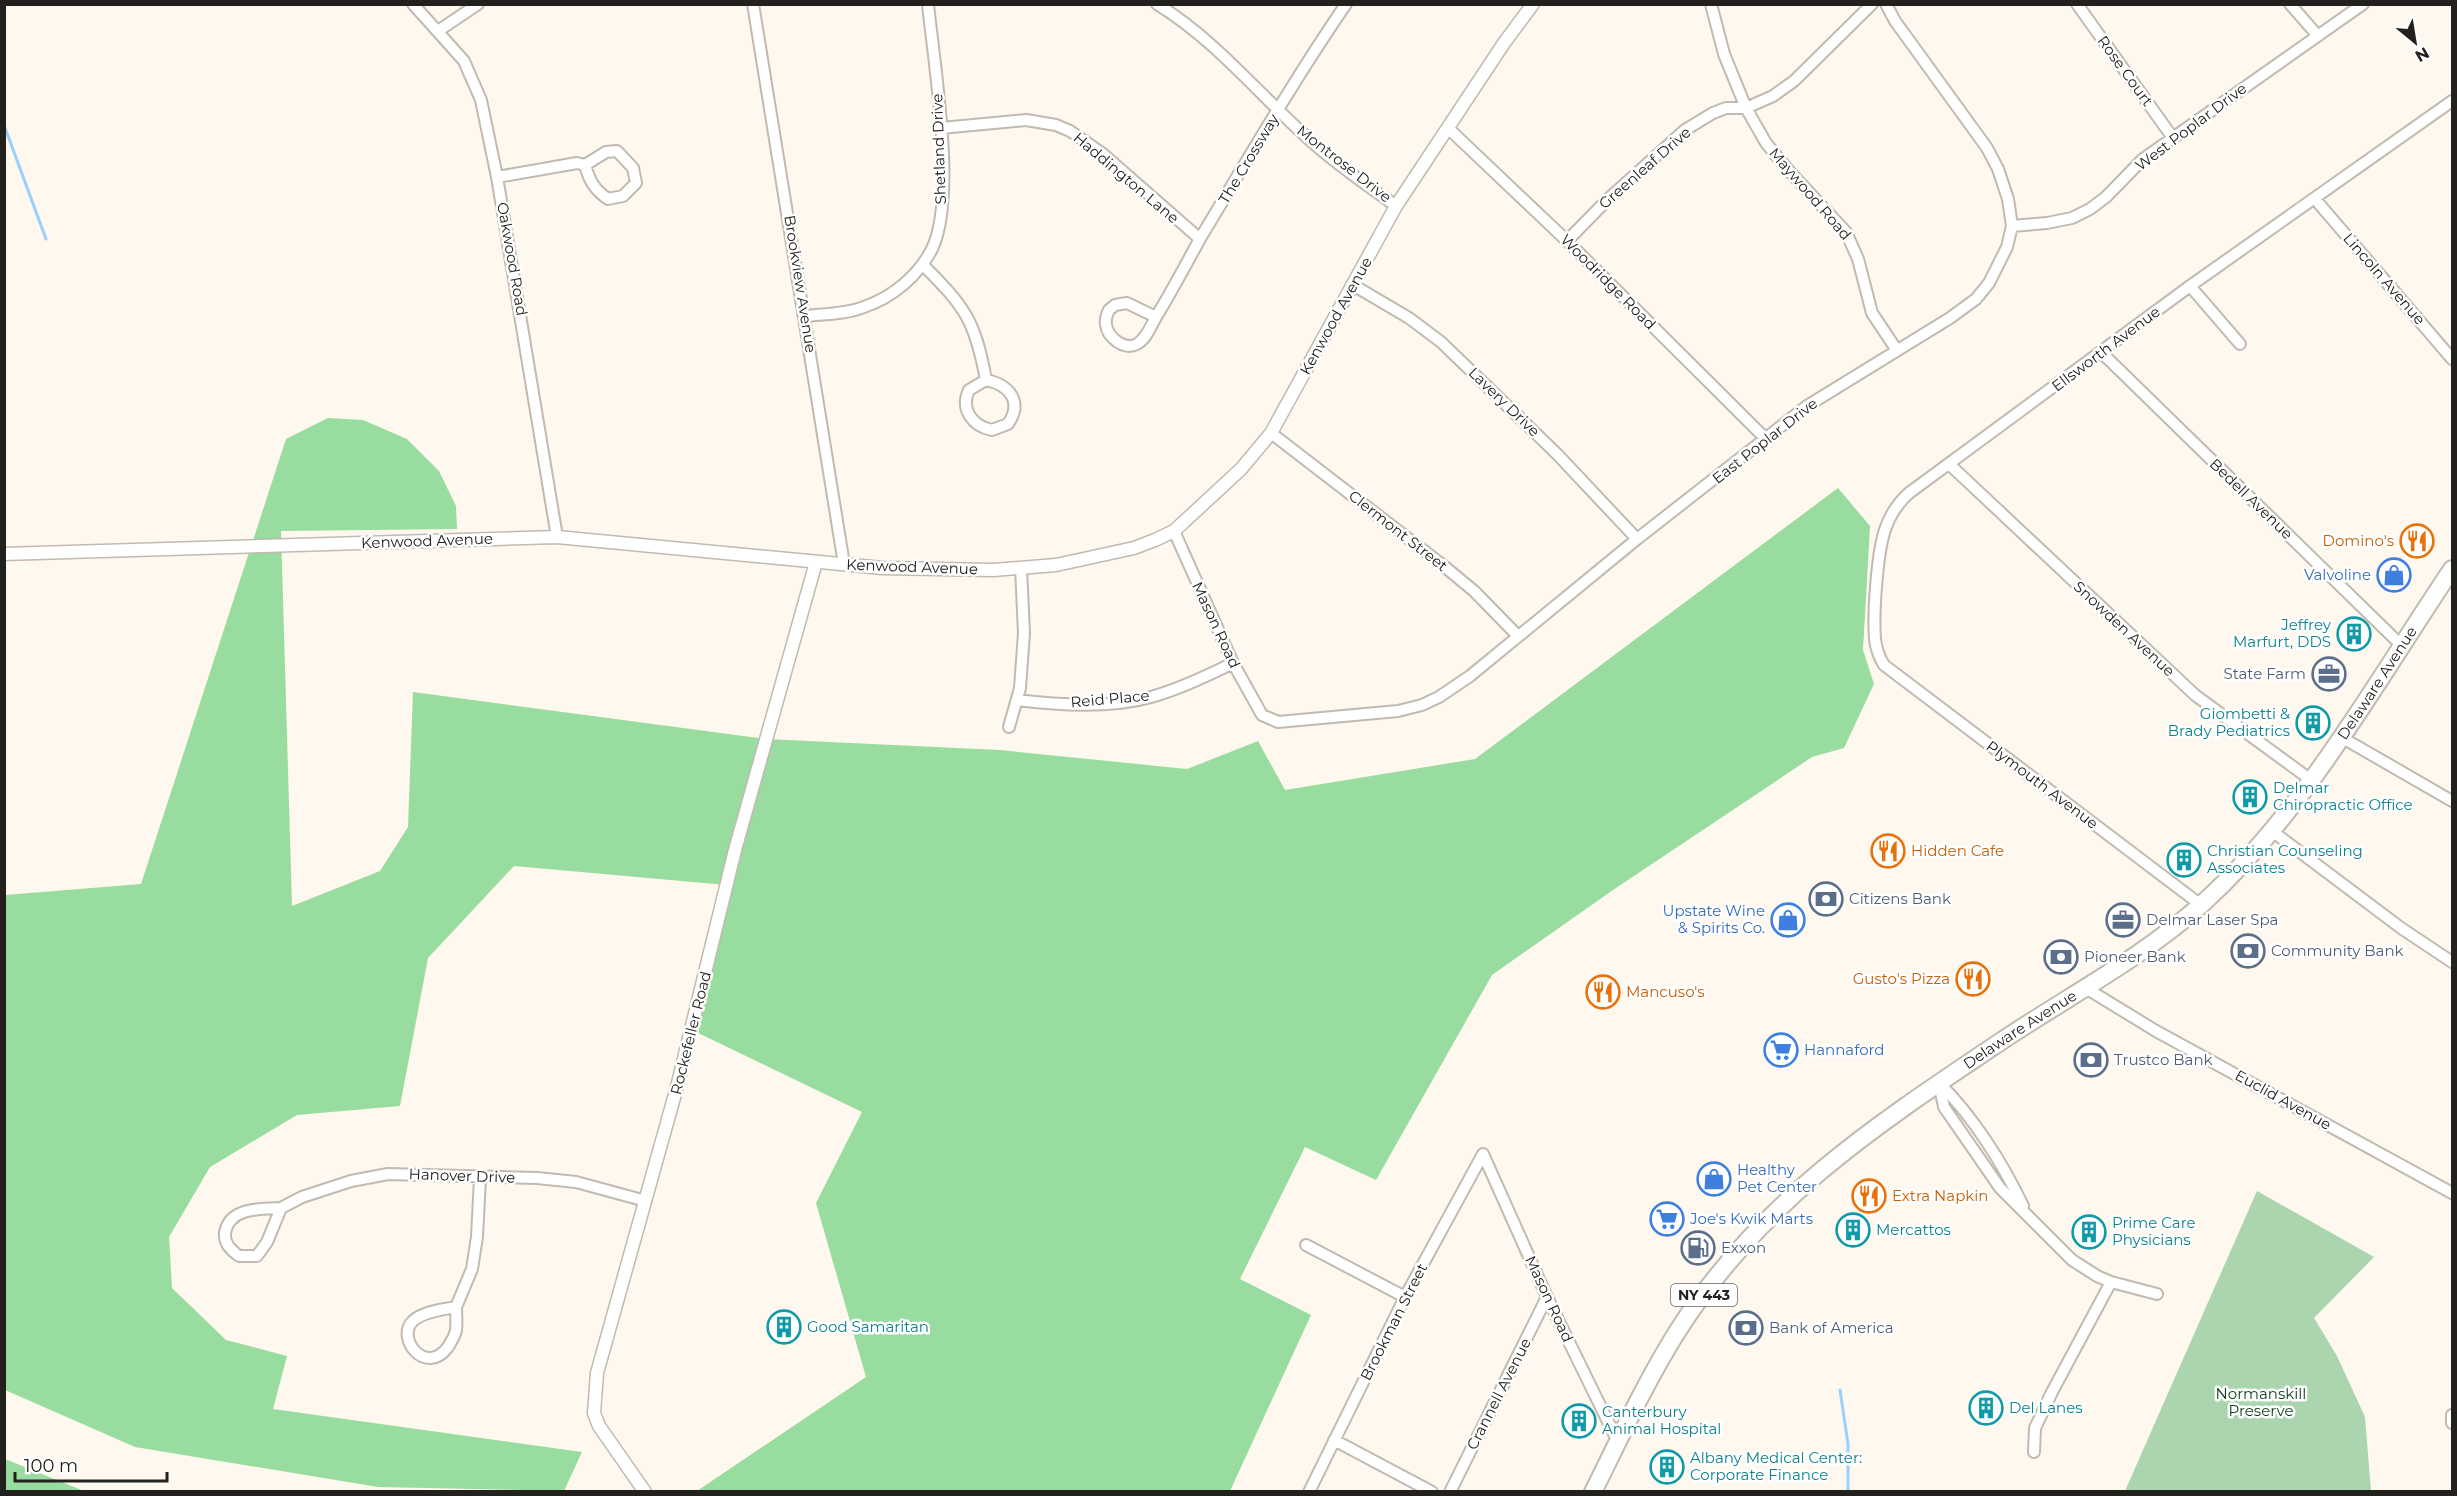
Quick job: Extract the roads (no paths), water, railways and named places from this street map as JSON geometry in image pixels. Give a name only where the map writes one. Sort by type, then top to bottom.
[{"type":"main road","name":"Delaware Avenue","points":[[1593,1491],[1652,1376],[1678,1331],[1709,1288],[1762,1223],[1826,1164],[1861,1137],[2144,948],[2201,905],[2272,831],[2311,780],[2452,569]]},
{"type":"street","name":"Oakwood Road","points":[[413,4],[464,61],[481,100],[497,177],[558,537]]},
{"type":"street","points":[[438,31],[478,4]]},
{"type":"street","name":"Brookview Avenue","points":[[753,4],[806,316],[844,564]]},
{"type":"street","name":"Shetland Drive","points":[[806,316],[864,308],[890,295],[907,282],[923,265],[932,247],[940,224],[943,189],[941,128],[928,4]]},
{"type":"street","name":"Montrose Drive","points":[[1157,4],[1190,27],[1319,149],[1396,206]]},
{"type":"street","name":"The Crossway","points":[[1156,317],[1127,303],[1115,305],[1108,310],[1106,324],[1113,339],[1125,345],[1132,346],[1144,338],[1156,317],[1200,239],[1279,111],[1290,87],[1346,4]]},
{"type":"street","name":"Kenwood Avenue","points":[[4,554],[558,537],[883,568],[1021,568],[1056,565],[1134,548],[1174,531],[1240,469],[1271,433],[1396,206],[1504,43],[1533,4]]},
{"type":"street","name":"Maywood Road","points":[[1711,4],[1724,54],[1746,108],[1766,143],[1778,158],[1846,232],[1858,259],[1872,313],[1896,349]]},
{"type":"street","name":"Greenleaf Drive","points":[[1567,240],[1607,200],[1685,130],[1713,112],[1726,108],[1746,108],[1773,96],[1794,81],[1872,4]]},
{"type":"street","name":"East Poplar Drive","points":[[1262,715],[1278,722],[1360,716],[1398,711],[1422,705],[1440,697],[1470,676],[1637,539],[1826,392],[1950,318],[1976,299],[1989,283],[2002,259],[2012,226],[2003,180],[1987,148],[1895,21],[1886,4]]},
{"type":"street","name":"Rose Court","points":[[2077,4],[2173,138]]},
{"type":"street","points":[[2290,4],[2318,36]]},
{"type":"street","name":"West Poplar Drive","points":[[2012,226],[2047,224],[2072,218],[2090,209],[2144,159],[2363,4]]},
{"type":"street","name":"Ellsworth Avenue","points":[[1884,665],[1875,639],[1879,557],[1885,529],[1897,504],[2190,286],[2452,101]]},
{"type":"street","name":"Haddington Lane","points":[[941,128],[1026,120],[1056,125],[1070,131],[1103,154],[1200,239]]},
{"type":"street","name":"Woodridge Road","points":[[1449,129],[1567,240],[1765,438]]},
{"type":"street","points":[[497,177],[577,163],[585,165],[606,152],[617,151],[633,168],[636,183],[623,196],[608,199],[597,192],[590,183],[585,165]]},
{"type":"street","name":"Lincoln Avenue","points":[[2315,199],[2452,358]]},
{"type":"street","points":[[923,265],[954,296],[971,321],[980,344],[986,380]]},
{"type":"street","name":"Lavery Drive","points":[[1353,285],[1409,318],[1441,342],[1557,454],[1637,539]]},
{"type":"street","points":[[2190,286],[2240,344]]},
{"type":"street","name":"Bedell Avenue","points":[[2102,353],[2401,645]]},
{"type":"street","points":[[986,380],[996,382],[1006,388],[1015,404],[1015,411],[1008,424],[992,430],[976,423],[966,411],[965,404],[969,390],[986,380]]},
{"type":"street","name":"Clermont Street","points":[[1271,433],[1445,567],[1474,591],[1518,636]]},
{"type":"street","name":"Snowden Avenue","points":[[1949,464],[2195,695],[2311,780]]},
{"type":"street","name":"Mason Road","points":[[1174,531],[1233,663],[1262,715]]},
{"type":"street","name":"Rockefeller Road","points":[[645,1491],[598,1426],[594,1413],[597,1373],[703,988],[735,849],[816,562]]},
{"type":"street","points":[[1009,727],[1020,688],[1024,633],[1021,568]]},
{"type":"street","name":"Reid Place","points":[[1017,700],[1038,704],[1097,704],[1149,698],[1233,663]]},
{"type":"street","name":"Plymouth Avenue","points":[[1884,665],[2201,905]]},
{"type":"street","points":[[2341,738],[2452,801]]},
{"type":"street","points":[[2272,831],[2401,928],[2452,962]]},
{"type":"street","name":"Euclid Avenue","points":[[2084,987],[2156,1031],[2452,1193]]},
{"type":"street","points":[[1939,1083],[1944,1107],[2000,1188],[2072,1260],[2111,1282],[2157,1294]]},
{"type":"street","name":"Mason Road","points":[[1483,1154],[1548,1297],[1618,1442]]},
{"type":"street","name":"Brookman Street","points":[[1309,1491],[1405,1297],[1483,1154]]},
{"type":"street","name":"Hanover Drive","points":[[281,1208],[267,1242],[256,1256],[239,1256],[230,1249],[225,1236],[227,1226],[235,1216],[259,1209],[281,1208],[302,1197],[351,1181],[388,1174],[537,1178],[576,1182],[646,1201]]},
{"type":"street","points":[[456,1307],[440,1310],[415,1319],[411,1323],[407,1331],[408,1338],[416,1354],[426,1359],[436,1358],[445,1351],[456,1330],[456,1307],[472,1269],[477,1237],[480,1178]]},
{"type":"street","points":[[1306,1245],[1405,1297]]},
{"type":"street","points":[[2034,1452],[2035,1428],[2111,1282]]},
{"type":"street","name":"Crannell Avenue","points":[[1450,1491],[1548,1297]]},
{"type":"street","points":[[2452,1415],[2452,1423]]},
{"type":"street","points":[[1334,1440],[1432,1491]]},
{"type":"waterway","points":[[4,125],[46,239]]},
{"type":"waterway","points":[[1840,1390],[1848,1444],[1848,1492]]},
{"type":"place","name":"Domino's","points":[[2417,541]]},
{"type":"place","name":"Valvoline","points":[[2394,575]]},
{"type":"place","name":"Jeffrey Marfurt, DDS","points":[[2354,634]]},
{"type":"place","name":"State Farm","points":[[2329,674]]},
{"type":"place","name":"Giombetti & Brady Pediatrics","points":[[2313,723]]},
{"type":"place","name":"Delmar Chiropractic Office","points":[[2250,797]]},
{"type":"place","name":"Hidden Cafe","points":[[1888,851]]},
{"type":"place","name":"Christian Counseling Associates","points":[[2184,860]]},
{"type":"place","name":"Citizens Bank","points":[[1826,899]]},
{"type":"place","name":"Upstate Wine & Spirits Co.","points":[[1788,920]]},
{"type":"place","name":"Delmar Laser Spa","points":[[2123,920]]},
{"type":"place","name":"Community Bank","points":[[2248,951]]},
{"type":"place","name":"Pioneer Bank","points":[[2061,957]]},
{"type":"place","name":"Gusto's Pizza","points":[[1973,979]]},
{"type":"place","name":"Mancuso's","points":[[1603,992]]},
{"type":"place","name":"Hannaford","points":[[1781,1050]]},
{"type":"place","name":"Trustco Bank","points":[[2091,1060]]},
{"type":"place","name":"Healthy Pet Center","points":[[1714,1179]]},
{"type":"place","name":"Extra Napkin","points":[[1869,1196]]},
{"type":"place","name":"Joe's Kwik Marts","points":[[1667,1219]]},
{"type":"place","name":"Mercattos","points":[[1853,1230]]},
{"type":"place","name":"Prime Care Physicians","points":[[2089,1232]]},
{"type":"place","name":"Exxon","points":[[1698,1248]]},
{"type":"place","name":"Good Samaritan","points":[[784,1327]]},
{"type":"place","name":"Bank of America","points":[[1746,1328]]},
{"type":"place","name":"Del Lanes","points":[[1986,1408]]},
{"type":"place","name":"Canterbury Animal Hospital","points":[[1579,1421]]},
{"type":"place","name":"Albany Medical Center: Corporate Finance","points":[[1667,1467]]},
{"type":"park label","name":"Normanskill Preserve","points":[[2261,1402]]}]
